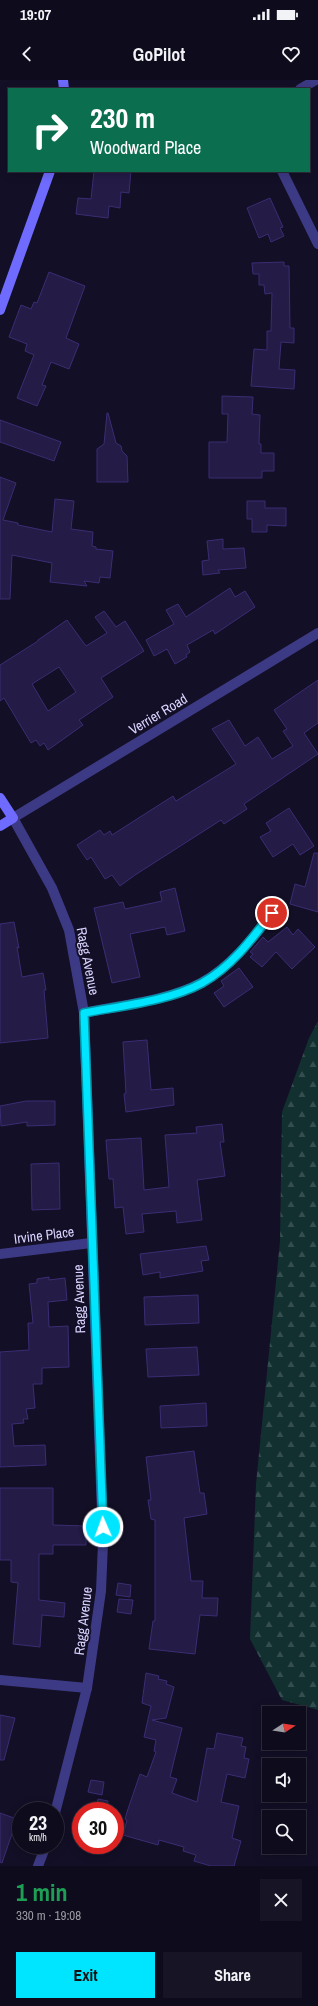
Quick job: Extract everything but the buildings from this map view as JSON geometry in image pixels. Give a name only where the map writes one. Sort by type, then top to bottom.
[{"type":"main road","points":[[0,310],[50,172]]},
{"type":"main road","name":"Ragg Avenue","points":[[0,798],[13,818]]},
{"type":"main road","points":[[0,826],[13,818]]},
{"type":"street","points":[[302,88],[316,80]]},
{"type":"street","points":[[282,172],[318,244]]},
{"type":"street","name":"Verrier Road","points":[[13,818],[318,634]]},
{"type":"street","name":"Ragg Avenue","points":[[13,818],[52,888],[69,930],[84,1013],[91,1243],[103,1543],[101,1591],[87,1688],[58,1802]]},
{"type":"street","points":[[84,1013],[176,994],[202,983],[229,963],[250,942],[272,913]]},
{"type":"street","name":"Irvine Place","points":[[0,1254],[91,1243]]},
{"type":"street","points":[[0,1680],[87,1688]]},
{"type":"street","points":[[38,1866],[43,1854]]},
{"type":"green space","points":[[318,1021],[318,1710],[282,1700],[250,1639],[256,1484],[280,1241],[282,1112],[309,1038]]},
{"type":"route","points":[[103,1527],[86,1107],[84,1013],[176,994],[202,983],[229,963],[250,942],[272,913]]}]
